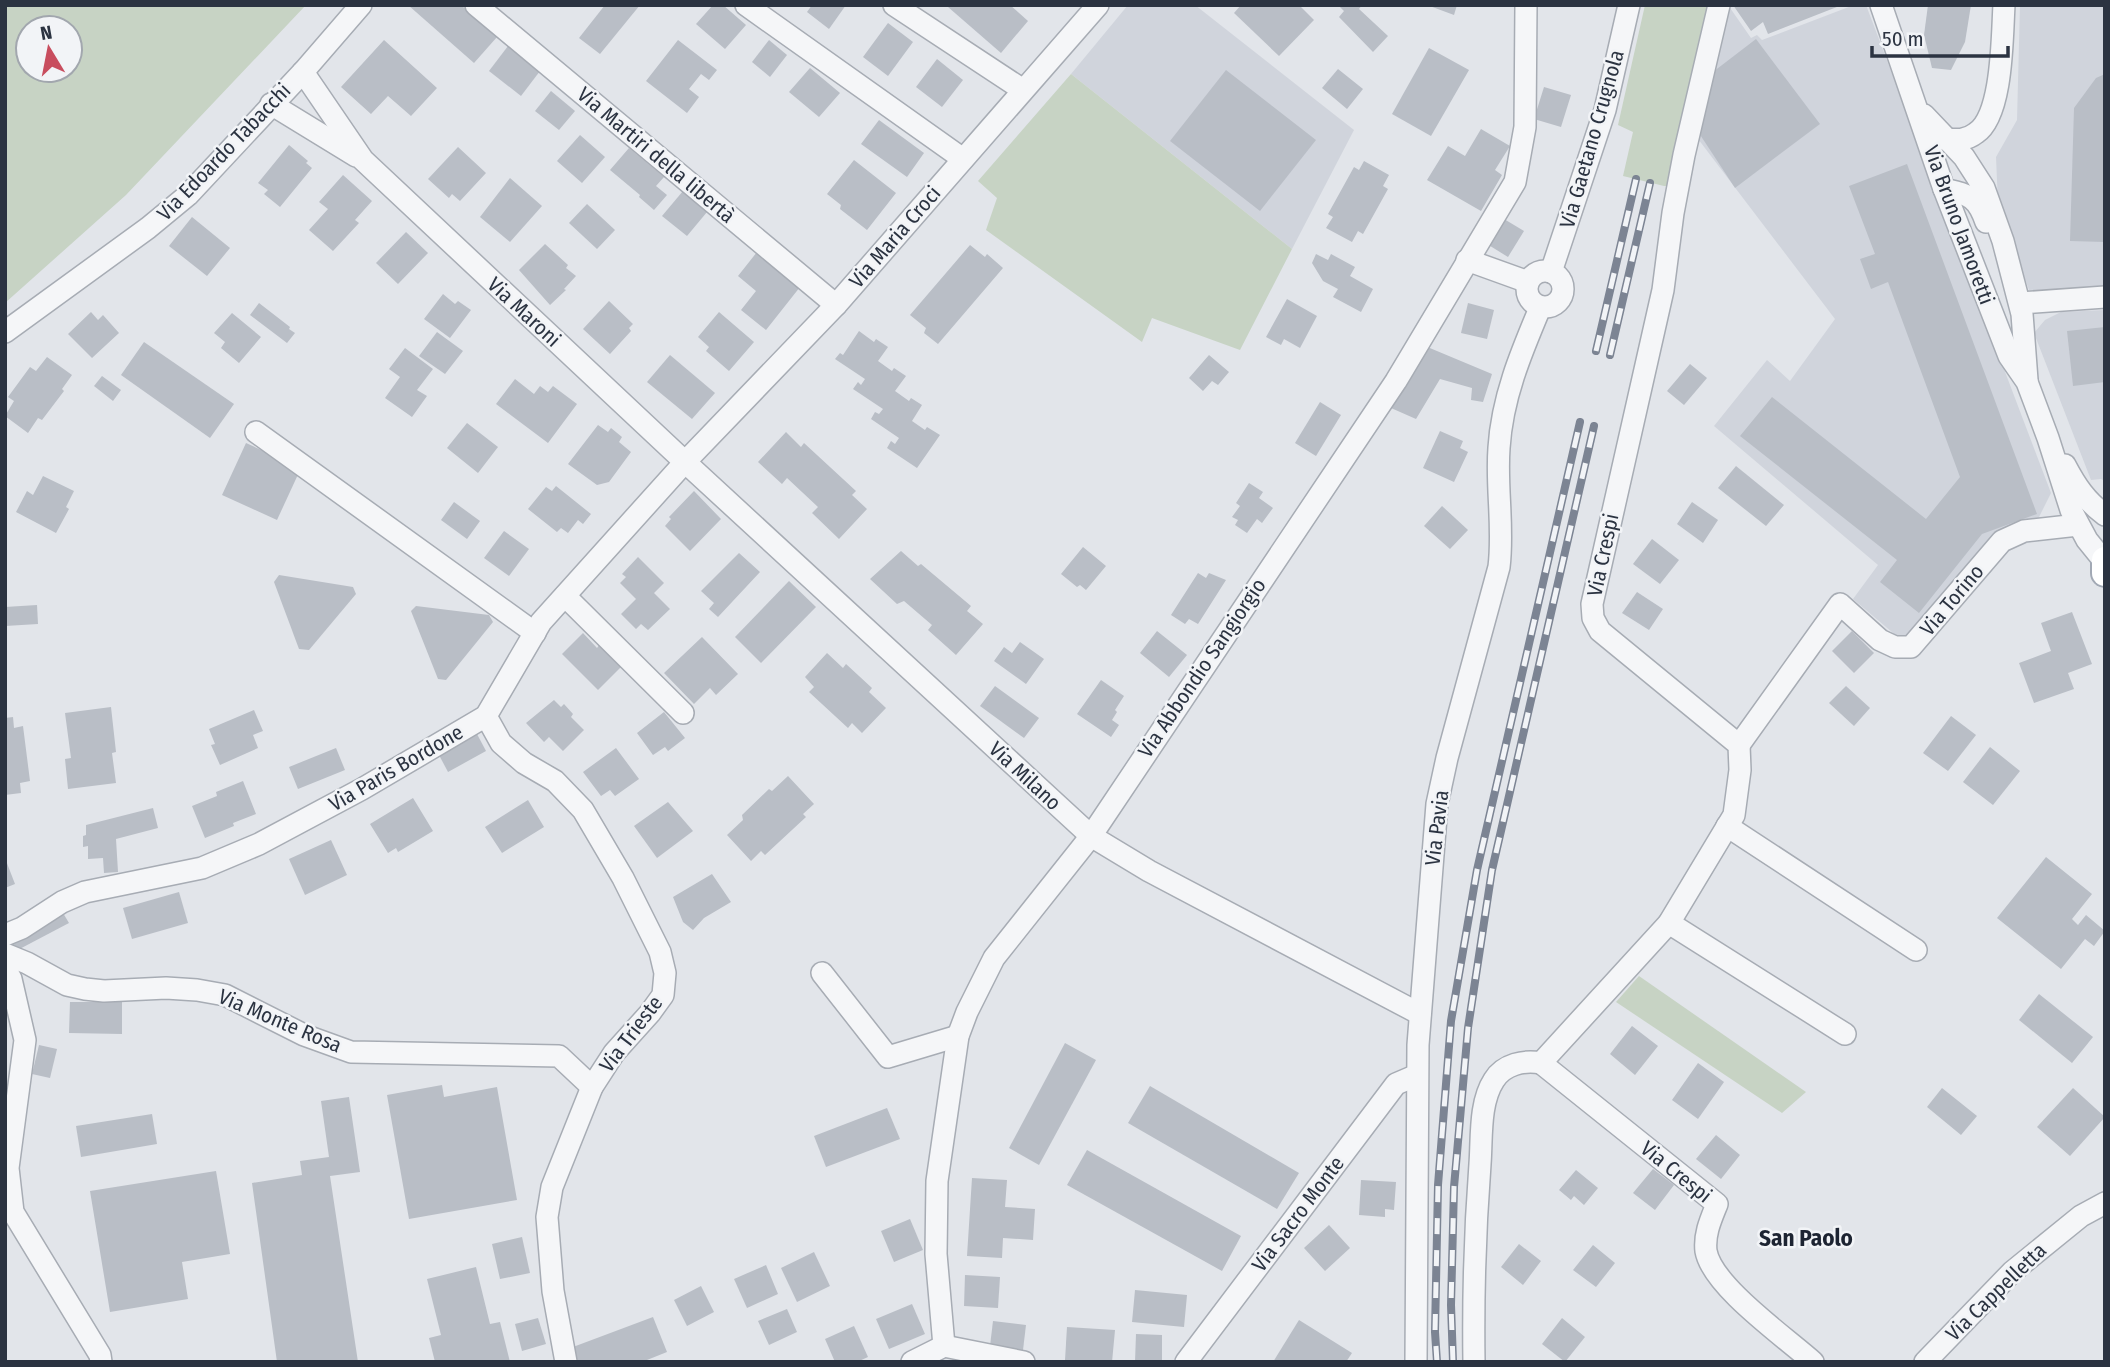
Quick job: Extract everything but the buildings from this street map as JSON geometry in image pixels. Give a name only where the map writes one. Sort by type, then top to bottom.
[{"type":"main road","points":[[2105,560],[2105,573]]},
{"type":"street","name":"Via Edoardo Tabacchi","points":[[5,332],[148,228],[188,195],[303,72],[361,5]]},
{"type":"street","name":"Via Martiri della libertà","points":[[476,5],[836,304]]},
{"type":"street","points":[[746,5],[963,159]]},
{"type":"street","points":[[894,5],[1023,90]]},
{"type":"street","name":"Via Maria Croci","points":[[685,462],[836,304],[1098,5]]},
{"type":"street","name":"Via Abbondio Sangiorgio","points":[[944,1346],[936,1254],[937,1181],[958,1036],[967,1012],[994,958],[1091,836],[1396,381],[1515,183],[1525,127],[1526,5]]},
{"type":"street","name":"Via Gaetano Crugnola","points":[[1551,272],[1605,110],[1629,5]]},
{"type":"street","name":"Via Crespi","points":[[1719,5],[1682,167],[1663,290],[1592,604],[1600,631],[1740,745]]},
{"type":"street","name":"Via Bruno Jamoretti","points":[[1881,5],[2009,356],[2027,382],[2048,438],[2065,496],[2078,525],[2105,560]]},
{"type":"street","points":[[1944,139],[1961,140],[1978,132],[1989,116],[1998,91],[2004,5]]},
{"type":"street","name":"Via Maroni","points":[[303,72],[363,160]]},
{"type":"street","points":[[1914,101],[1944,139],[1964,157],[1984,188],[2017,293],[2027,382]]},
{"type":"street","name":"Via Maroni","points":[[271,104],[363,160],[685,462]]},
{"type":"street","points":[[1951,191],[1987,269],[2005,293],[2105,297]]},
{"type":"street","points":[[1467,260],[1528,282]]},
{"type":"street","points":[[1538,272],[1551,272],[1558,276],[1564,291],[1555,305],[1540,308],[1528,296],[1528,282],[1538,272]]},
{"type":"street","name":"Via Pavia","points":[[1416,1362],[1417,1075],[1437,804],[1499,567],[1502,541],[1499,447],[1505,408],[1515,369],[1540,308]]},
{"type":"street","points":[[256,432],[535,633]]},
{"type":"street","name":"Via Bruno Jamoretti","points":[[2048,438],[2078,489],[2090,504],[2105,515]]},
{"type":"street","name":"Via Paris Bordone","points":[[5,935],[85,892],[202,868],[259,844],[486,716],[541,622],[685,462]]},
{"type":"street","name":"Via Milano","points":[[685,462],[1091,836],[1161,877],[1420,1014]]},
{"type":"street","name":"Via Torino","points":[[1740,745],[1840,604],[1880,640],[1895,647],[1911,648],[2002,541],[2024,531],[2078,525]]},
{"type":"street","points":[[565,597],[683,713]]},
{"type":"street","name":"Via Trieste","points":[[486,716],[501,743],[524,763],[555,781],[583,810],[624,878],[660,953],[665,974],[663,995],[614,1053],[592,1087],[552,1187],[547,1217],[553,1291],[566,1362]]},
{"type":"street","points":[[1475,1362],[1473,1296],[1476,1217],[1483,1119],[1488,1092],[1504,1068],[1531,1061],[1541,1063],[1669,923],[1734,815],[1740,770],[1740,745]]},
{"type":"street","points":[[1727,826],[1916,950]]},
{"type":"street","points":[[1669,923],[1845,1034]]},
{"type":"street","name":"Via Monte Rosa","points":[[5,954],[66,985],[85,989],[114,991],[166,988],[225,995],[304,1035],[351,1052],[559,1056],[592,1087]]},
{"type":"street","points":[[5,968],[11,979],[25,1040],[7,1168],[13,1212],[107,1359]]},
{"type":"street","points":[[822,973],[888,1057],[958,1036]]},
{"type":"street","name":"Via Crespi","points":[[1541,1063],[1717,1204],[1706,1232],[1709,1264],[1727,1287],[1813,1362]]},
{"type":"street","name":"Via Sacro Monte","points":[[1186,1362],[1396,1084],[1417,1075]]},
{"type":"street","name":"Via Cappelletta","points":[[1924,1362],[2012,1272],[2081,1216],[2105,1203]]},
{"type":"street","points":[[912,1362],[944,1346],[1024,1362]]},
{"type":"shaded area","points":[[1128,5],[1195,5],[1354,130],[1292,249],[1071,74]]},
{"type":"shaded area","points":[[1728,5],[1751,38],[1757,35],[1762,40],[1854,5],[1866,5],[2051,493],[2037,521],[1911,639],[1899,638],[1853,599],[1878,565],[1714,426],[1767,360],[1790,381],[1835,319],[1692,131]]},
{"type":"shaded area","points":[[2020,5],[2105,5],[2105,288],[2029,290],[1998,204],[1996,157],[2017,120]]},
{"type":"shaded area","points":[[2105,310],[2105,481],[2091,480],[2034,333],[2045,320],[2061,312]]},
{"type":"green space","points":[[5,5],[306,5],[126,195],[5,303]]},
{"type":"green space","points":[[1645,5],[1709,5],[1670,186],[1623,176],[1633,132],[1618,125]]},
{"type":"green space","points":[[1071,74],[1292,249],[1240,350],[1152,318],[1142,342],[986,230],[997,198],[978,181]]},
{"type":"green space","points":[[1639,976],[1806,1092],[1782,1113],[1616,1002]]},
{"type":"railway","points":[[1596,351],[1636,179]]},
{"type":"railway","points":[[1610,355],[1650,183]]},
{"type":"railway","points":[[1437,1362],[1435,1332],[1438,1185],[1451,1021],[1477,870],[1580,422]]},
{"type":"railway","points":[[1453,1362],[1451,1305],[1454,1187],[1468,1028],[1492,870],[1594,426]]},
{"type":"district","name":"San Paolo","points":[[1806,1238]]}]
